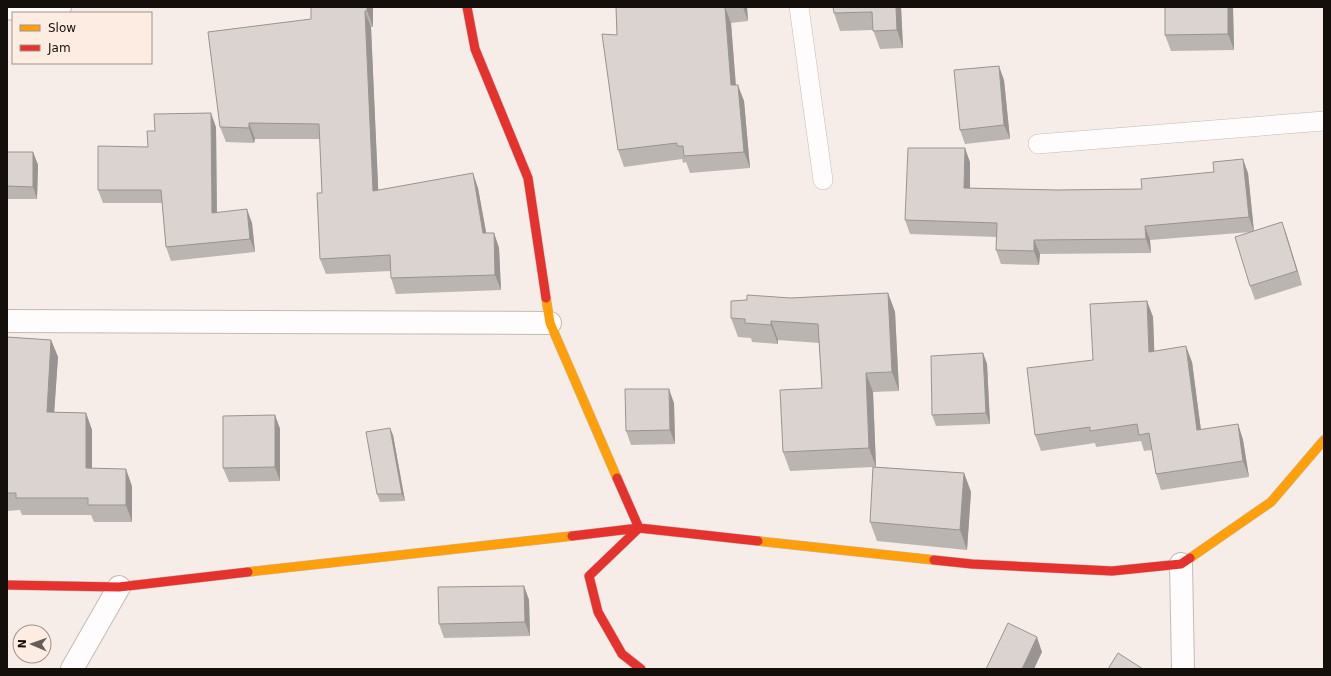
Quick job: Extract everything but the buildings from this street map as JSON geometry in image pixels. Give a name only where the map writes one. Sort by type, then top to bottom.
[{"type":"street","points":[[7,8],[25,11],[54,9],[60,7]]},
{"type":"street","points":[[467,7],[475,49],[528,178],[550,323],[639,528]]},
{"type":"street","points":[[7,321],[550,323]]},
{"type":"street","points":[[7,585],[119,587],[639,528],[972,564],[1112,571],[1181,564],[1272,502],[1324,440]]},
{"type":"street","points":[[639,528],[589,576],[598,612],[622,654],[641,669]]},
{"type":"street","points":[[1181,564],[1183,669]]},
{"type":"street","points":[[72,669],[119,587]]},
{"type":"lane","points":[[799,7],[823,180]]},
{"type":"lane","points":[[1038,144],[1324,121]]},
{"type":"traffic: slow","points":[[546,298],[550,323],[617,478]]},
{"type":"traffic: slow","points":[[1190,558],[1271,502],[1324,440]]},
{"type":"traffic: slow","points":[[248,572],[572,536]]},
{"type":"traffic: slow","points":[[758,541],[934,560]]},
{"type":"traffic: jam","points":[[467,7],[475,49],[528,178],[546,298]]},
{"type":"traffic: jam","points":[[617,478],[639,528],[589,576],[598,612],[622,654],[641,669]]},
{"type":"traffic: jam","points":[[572,536],[639,528],[758,541]]},
{"type":"traffic: jam","points":[[934,560],[972,564],[1112,571],[1181,564],[1190,558]]},
{"type":"traffic: jam","points":[[7,585],[119,587],[248,572]]}]
